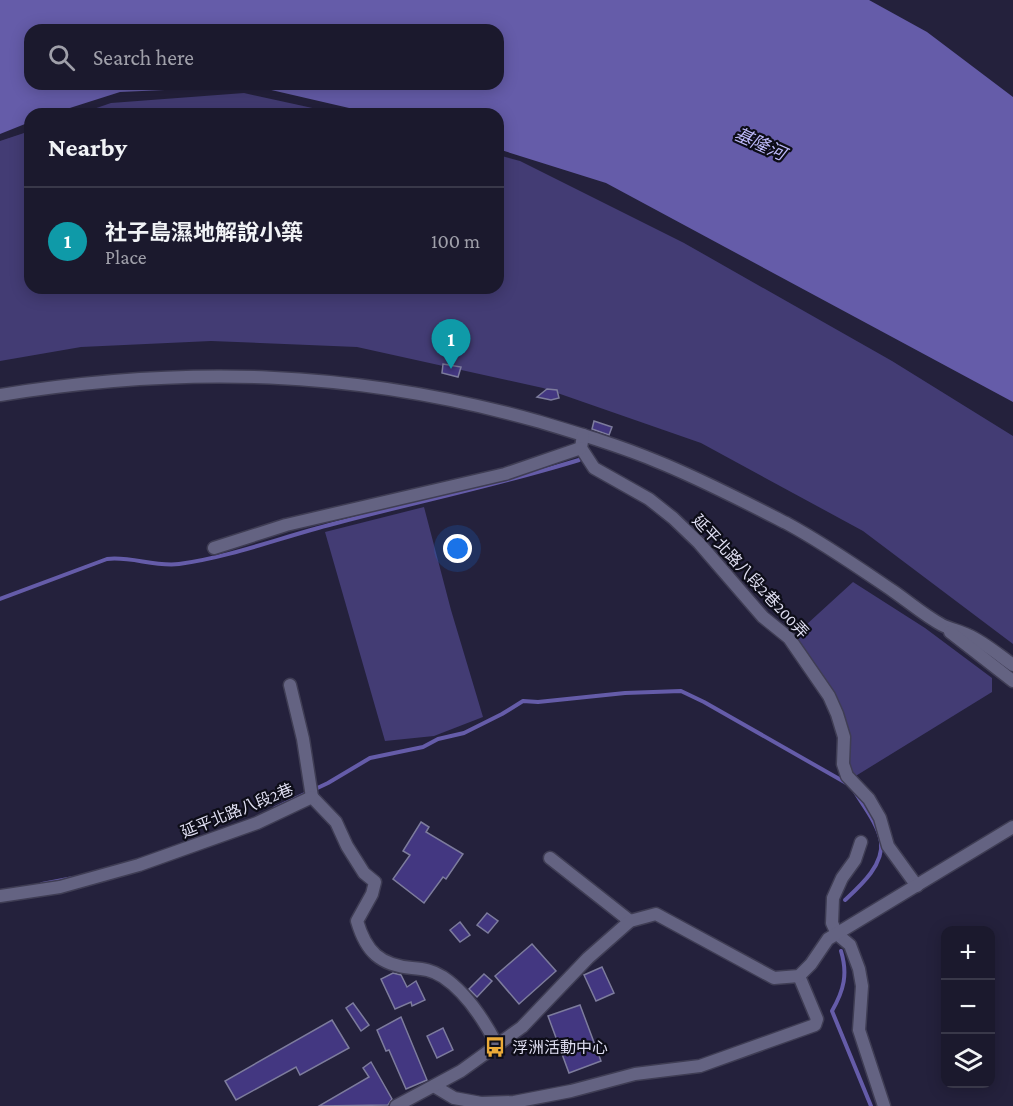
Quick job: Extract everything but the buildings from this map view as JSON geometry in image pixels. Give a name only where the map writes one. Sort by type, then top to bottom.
[{"type":"street","points":[[0,395],[58,385],[129,379],[265,376],[338,382],[413,392],[483,406],[583,435],[655,460],[789,525],[854,564],[942,625],[1013,681]]},
{"type":"street","points":[[214,548],[286,525],[505,474],[581,448],[583,435]]},
{"type":"street","name":"延平北路八段2巷200弄","points":[[581,448],[594,468],[649,498],[673,518],[699,543],[763,617],[789,638],[829,696],[837,714],[844,737],[843,764],[847,776],[869,799],[880,818],[888,846],[917,886]]},
{"type":"street","points":[[942,625],[968,635],[1013,665]]},
{"type":"street","points":[[290,685],[305,749],[312,797]]},
{"type":"street","name":"延平北路八段2巷","points":[[0,896],[60,887],[175,853],[257,823],[312,797],[336,822],[346,846],[364,873],[375,882],[372,894],[357,921],[361,935],[371,952],[383,961],[410,968],[428,969],[444,977],[482,1017],[497,1045]]},
{"type":"street","points":[[396,1106],[461,1071],[522,1027],[588,958],[630,921],[656,914],[774,978],[799,976],[811,964],[828,939],[1013,827]]},
{"type":"street","points":[[861,842],[855,860],[842,878],[833,898],[832,923],[837,934],[850,945],[860,969],[862,986],[859,1030],[884,1106]]},
{"type":"street","points":[[550,858],[630,921]]},
{"type":"street","points":[[434,1086],[454,1098],[514,1102],[571,1092],[635,1074],[700,1066],[815,1025],[817,1019],[799,976]]},
{"type":"shaded area","points":[[244,93],[313,108],[96,108],[111,103]]},
{"type":"shaded area","points":[[24,133],[24,294],[504,294],[504,157],[520,161],[684,243],[892,361],[1013,436],[1013,644],[863,531],[701,443],[543,388],[357,347],[211,341],[81,347],[0,361],[0,141]]},
{"type":"shaded area","points":[[424,507],[451,610],[483,717],[434,736],[385,741],[325,532]]},
{"type":"shaded area","points":[[853,582],[925,628],[992,678],[992,692],[854,777],[845,761],[835,696],[795,635]]},
{"type":"water","name":"基隆河","points":[[0,0],[869,0],[927,32],[1013,97],[1013,402],[606,183],[504,151],[504,108],[349,108],[271,90],[504,90],[504,24],[24,24],[24,90],[165,90],[120,92],[70,108],[24,108],[24,124],[0,134]]},
{"type":"waterway","points":[[0,599],[107,559],[116,558],[170,565],[198,561],[579,460]]},
{"type":"waterway","points":[[275,808],[328,783],[370,758],[423,747],[438,739],[464,733],[523,701],[538,702],[625,693],[681,691],[848,784]]},
{"type":"waterway","points":[[845,900],[870,874],[881,851],[877,829],[855,792]]},
{"type":"waterway","points":[[42,884],[73,878]]},
{"type":"waterway","points":[[841,951],[844,982],[832,1011],[871,1106]]},
{"type":"place","name":"社子島濕地解說小築","points":[[451,369]]},
{"type":"place","name":"浮洲活動中心","points":[[495,1047]]}]
